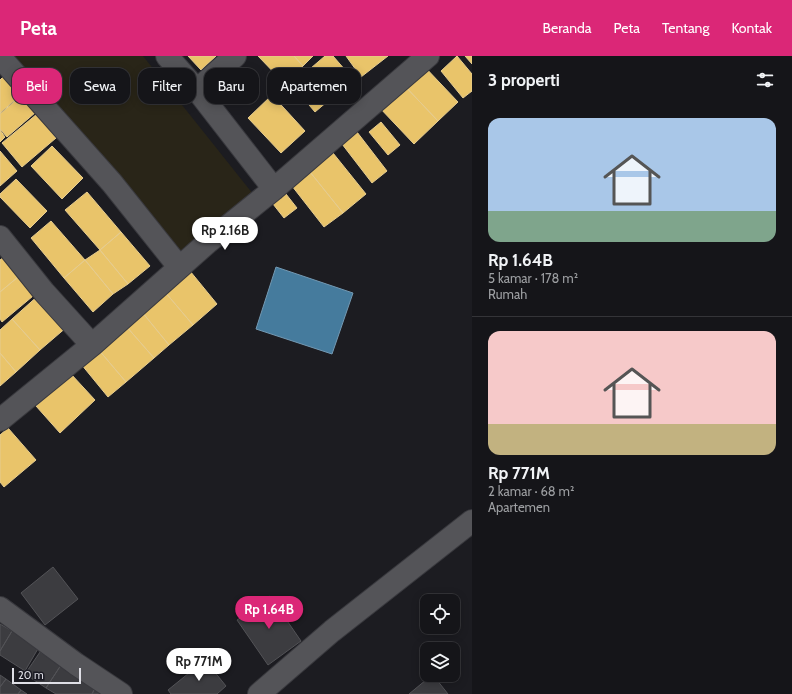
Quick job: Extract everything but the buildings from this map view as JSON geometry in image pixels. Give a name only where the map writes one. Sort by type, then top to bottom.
[{"type":"street","points":[[167,56],[197,90],[274,189]]},
{"type":"street","points":[[197,90],[235,56]]},
{"type":"street","points":[[0,420],[92,345],[180,267],[274,189],[428,56]]},
{"type":"street","points":[[0,57],[112,183],[180,267]]},
{"type":"street","points":[[0,237],[44,292],[92,345]]},
{"type":"street","points":[[260,694],[332,631],[472,522]]},
{"type":"street","points":[[0,608],[76,664],[121,694]]},
{"type":"shaded area","points":[[1,56],[143,56],[153,68],[138,68],[138,104],[181,104],[257,199],[177,265],[41,104],[62,104],[62,68],[12,69]]}]
